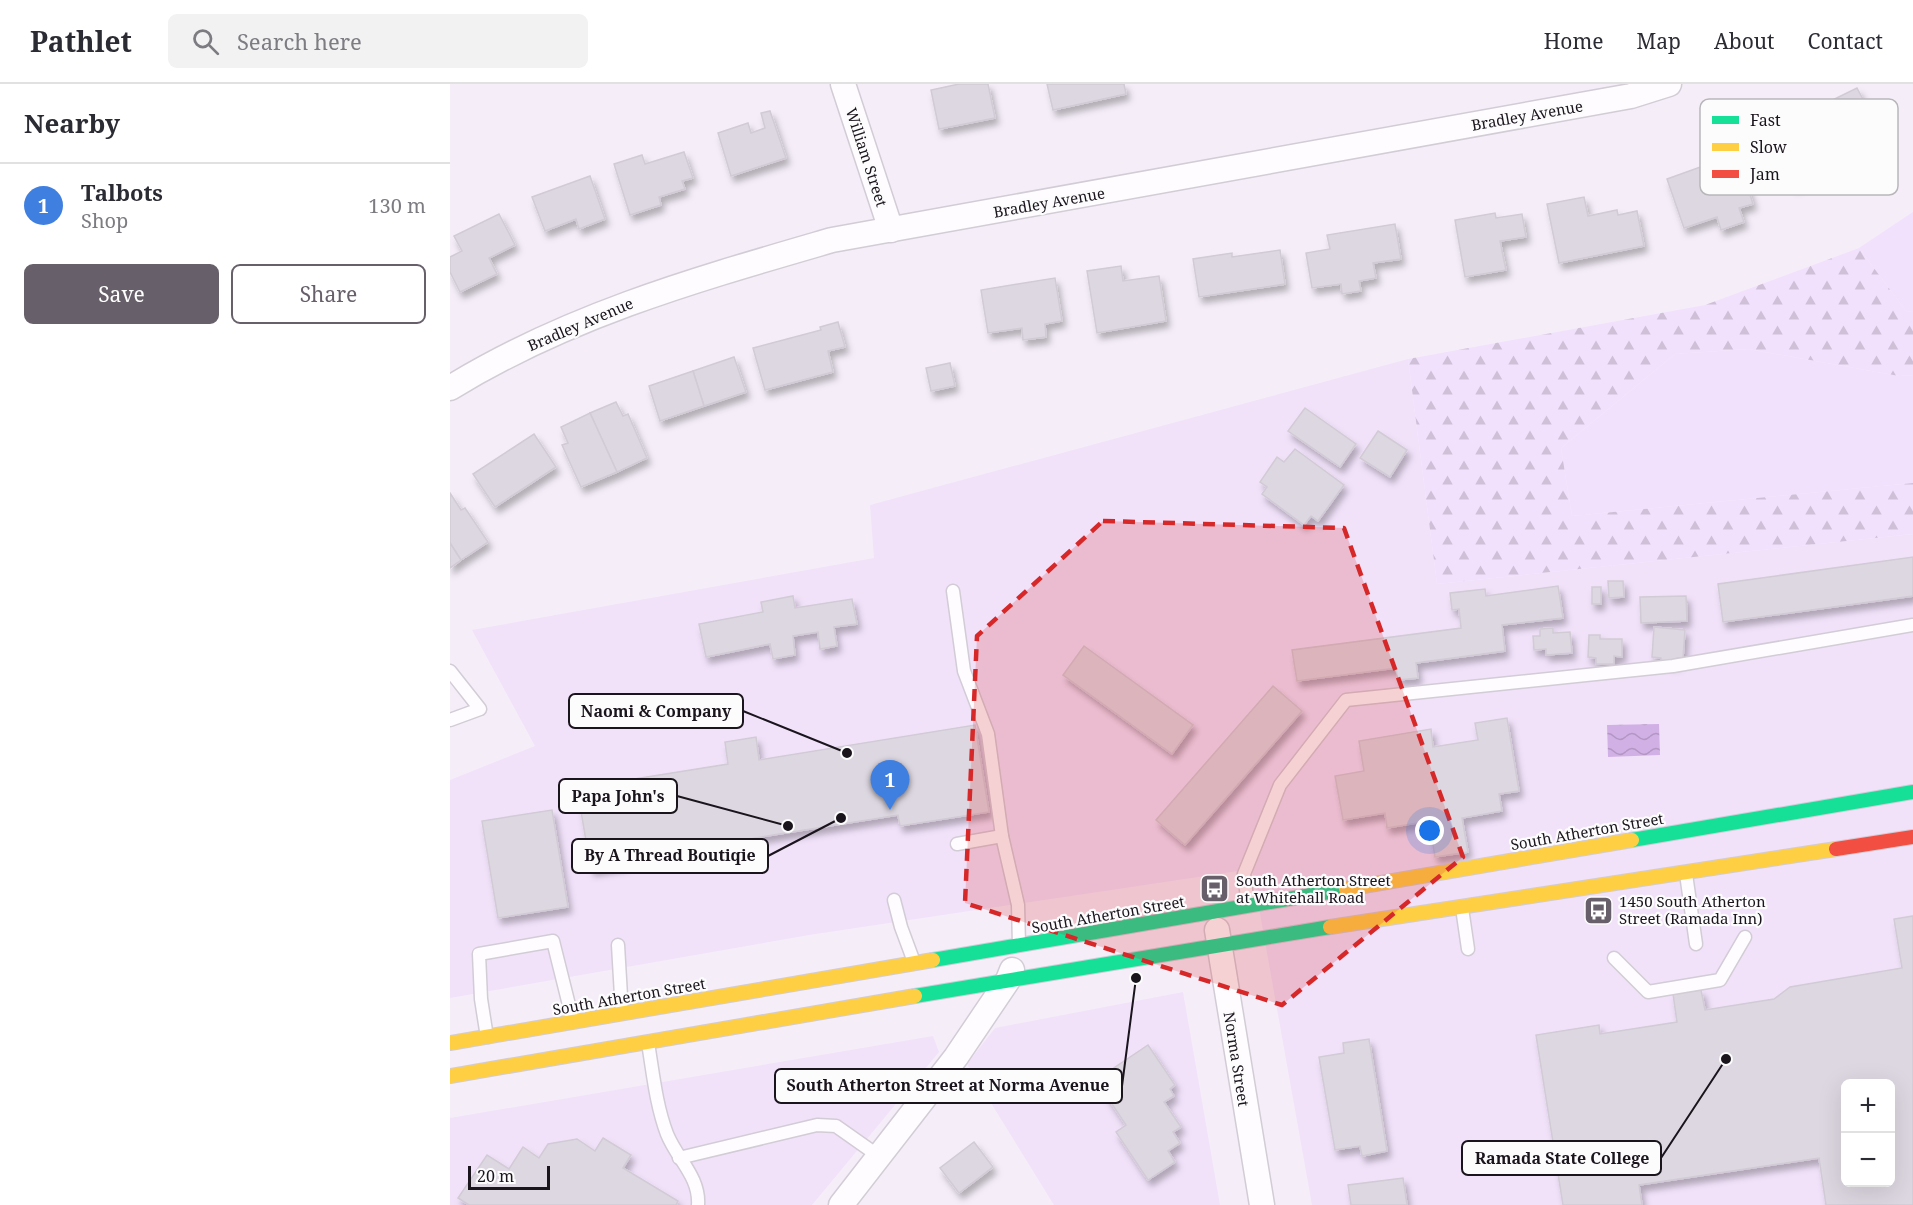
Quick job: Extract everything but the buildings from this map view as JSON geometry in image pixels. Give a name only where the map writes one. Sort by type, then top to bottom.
[{"type":"main road","name":"South Atherton Street","points":[[450,1043],[1913,792]]},
{"type":"main road","points":[[450,1076],[1219,944],[1913,837]]},
{"type":"street","name":"William Street","points":[[843,84],[891,230]]},
{"type":"street","name":"Bradley Avenue","points":[[450,388],[489,364],[591,317],[714,274],[832,240],[1631,96],[1669,84]]},
{"type":"street","name":"Norma Street","points":[[1214,912],[1262,1205]]},
{"type":"street","points":[[841,1205],[956,1058],[1008,980],[1019,946]]},
{"type":"lane","points":[[953,591],[964,671],[988,734],[1002,836],[1018,905],[1019,946]]},
{"type":"lane","points":[[1248,906],[1244,874],[1280,785],[1346,700],[1673,666],[1913,625]]},
{"type":"lane","points":[[450,670],[480,708],[450,720]]},
{"type":"lane","points":[[957,844],[1002,836]]},
{"type":"lane","points":[[1686,872],[1696,944]]},
{"type":"lane","points":[[894,900],[900,927],[915,963]]},
{"type":"lane","points":[[1461,906],[1468,949]]},
{"type":"lane","points":[[1614,958],[1648,992],[1720,980],[1745,937]]},
{"type":"lane","points":[[487,1037],[481,999],[479,954],[553,941],[573,1023]]},
{"type":"lane","points":[[618,945],[622,1013]]},
{"type":"lane","points":[[648,1043],[659,1106],[667,1134],[679,1158],[695,1181],[698,1205]]},
{"type":"lane","points":[[679,1158],[818,1125],[836,1126],[880,1157]]},
{"type":"highlighted area","points":[[1103,521],[1344,528],[1463,857],[1282,1005],[965,903],[977,636]]},
{"type":"shaded area","points":[[1408,359],[1437,584],[1913,534],[1913,1205],[1312,1205],[1252,869],[809,935],[450,998],[450,780],[535,746],[472,630],[874,558],[870,505]]},
{"type":"shaded area","points":[[1183,992],[1220,1205],[1054,1205],[967,1064],[995,1028]]},
{"type":"shaded area","points":[[933,1036],[939,1052],[812,1205],[450,1205],[450,1118]]},
{"type":"green space","points":[[1913,212],[1913,312],[1906,311],[1859,248]]},
{"type":"green space","points":[[1859,248],[1906,311],[1913,312],[1913,375],[1899,376],[1748,349],[1675,354],[1561,448],[1572,516],[1913,483],[1913,534],[1437,584],[1408,359],[1705,305]]},
{"type":"green space","points":[[1748,349],[1899,376],[1913,375],[1913,483],[1572,516],[1561,448],[1675,354]]},
{"type":"water","points":[[1659,724],[1660,755],[1608,757],[1607,725]]},
{"type":"traffic: fast","points":[[1632,840],[1913,792]]},
{"type":"traffic: fast","points":[[933,960],[1346,889]]},
{"type":"traffic: fast","points":[[915,996],[1330,927]]},
{"type":"traffic: slow","points":[[1346,889],[1632,840]]},
{"type":"traffic: slow","points":[[1330,927],[1836,849]]},
{"type":"traffic: slow","points":[[450,1043],[933,960]]},
{"type":"traffic: slow","points":[[450,1076],[915,996]]},
{"type":"traffic: jam","points":[[1836,849],[1913,837]]},
{"type":"place","name":"Naomi & Company","points":[[847,753]]},
{"type":"place","name":"Talbots","points":[[890,810]]},
{"type":"place","name":"By A Thread Boutiqie","points":[[841,818]]},
{"type":"place","name":"Papa John's","points":[[788,826]]},
{"type":"place","name":"South Atherton Street at Whitehall Road","points":[[1215,889]]},
{"type":"place","name":"1450 South Atherton Street (Ramada Inn)","points":[[1598,910]]},
{"type":"place","name":"South Atherton Street at Norma Avenue","points":[[1136,978]]},
{"type":"place","name":"Ramada State College","points":[[1726,1059]]}]
